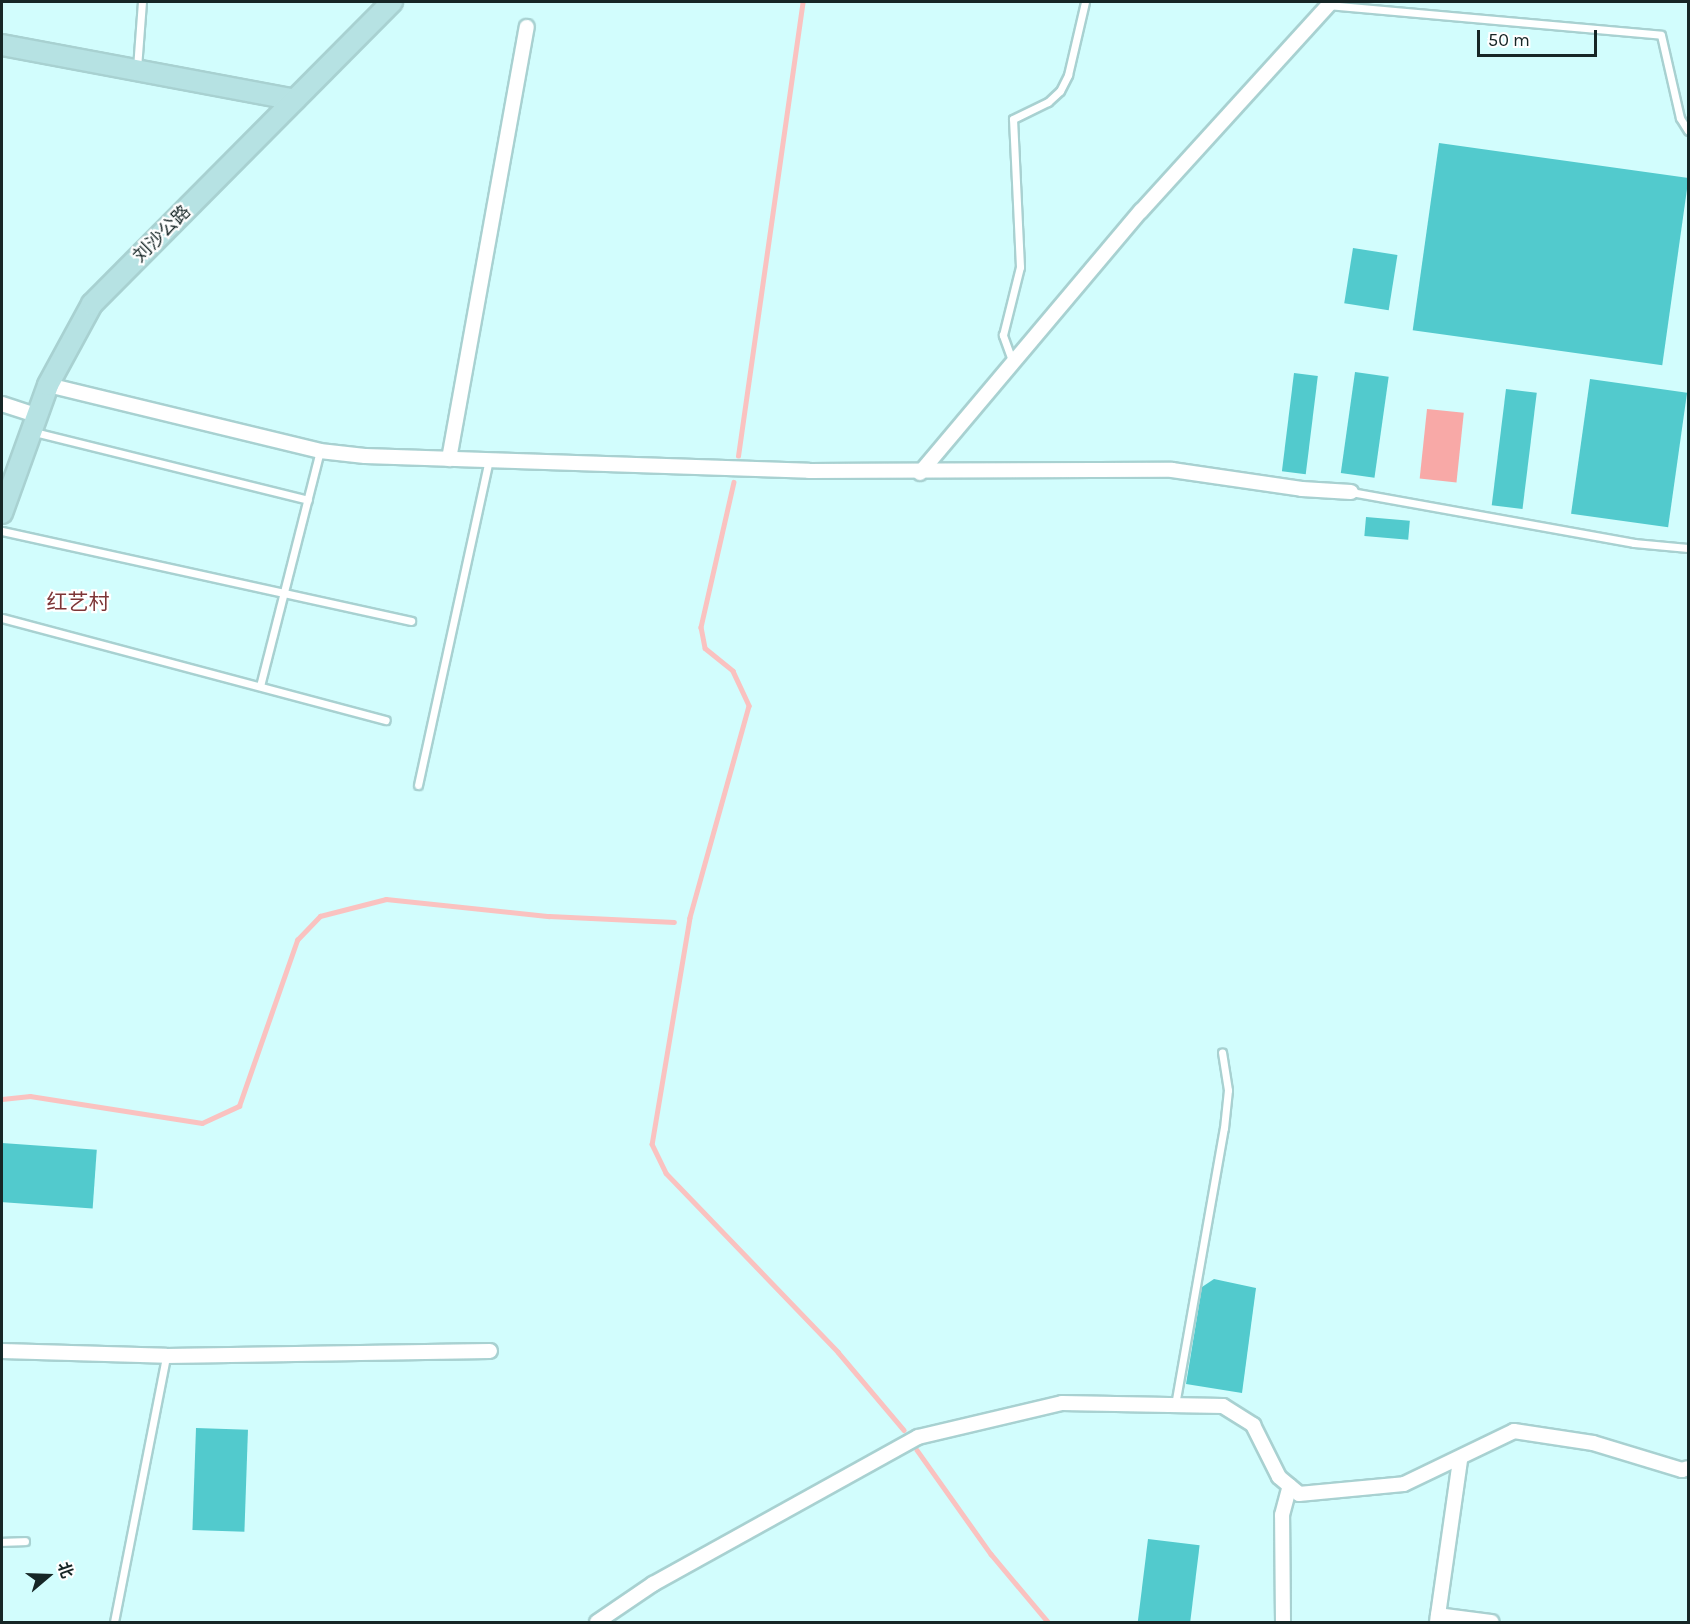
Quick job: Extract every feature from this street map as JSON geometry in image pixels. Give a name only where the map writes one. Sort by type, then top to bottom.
[{"type":"main road","name":"刘沙公路","points":[[2,513],[32,423],[48,385],[92,304],[392,2]]},
{"type":"main road","points":[[2,45],[295,100]]},
{"type":"street","points":[[920,473],[1141,211],[1330,3]]},
{"type":"street","points":[[449,459],[527,27]]},
{"type":"street","points":[[48,385],[320,451],[449,459],[920,473],[1172,470],[1302,489],[1351,492]]},
{"type":"street","points":[[2,404],[32,423]]},
{"type":"street","points":[[2,1351],[166,1356],[490,1351]]},
{"type":"street","points":[[597,1623],[653,1584],[918,1437],[1062,1403],[1223,1406],[1253,1425],[1279,1477],[1299,1494],[1404,1484],[1460,1460],[1514,1431],[1593,1443],[1682,1470],[1689,1468]]},
{"type":"street","points":[[1460,1460],[1438,1619],[1492,1623]]},
{"type":"street","points":[[1283,1623],[1282,1515],[1290,1486]]},
{"type":"lane","points":[[136,71],[142,2]]},
{"type":"lane","points":[[1013,363],[1004,335],[1020,267],[1012,119],[1048,102],[1060,91],[1068,75],[1085,2]]},
{"type":"lane","points":[[1330,3],[1661,35],[1680,118],[1689,131]]},
{"type":"lane","points":[[32,423],[308,500]]},
{"type":"lane","points":[[260,686],[320,451]]},
{"type":"lane","points":[[418,785],[489,460]]},
{"type":"lane","points":[[1351,492],[1634,543],[1689,548]]},
{"type":"lane","points":[[2,531],[284,591],[411,621]]},
{"type":"lane","points":[[2,618],[386,720]]},
{"type":"lane","points":[[1175,1405],[1224,1128],[1228,1090],[1222,1052]]},
{"type":"lane","points":[[114,1623],[166,1356]]},
{"type":"lane","points":[[2,1542],[25,1541]]},
{"type":"shaded area","points":[[1427,409],[1464,413],[1456,482],[1420,479]]},
{"type":"building","points":[[1439,143],[1688,178],[1662,365],[1413,330]]},
{"type":"building","points":[[1353,248],[1397,255],[1389,310],[1344,303]]},
{"type":"building","points":[[1355,372],[1389,377],[1374,478],[1341,473]]},
{"type":"building","points":[[1294,373],[1318,376],[1306,474],[1282,471]]},
{"type":"building","points":[[1590,379],[1687,393],[1668,527],[1571,514]]},
{"type":"building","points":[[1506,389],[1537,393],[1523,509],[1492,505]]},
{"type":"building","points":[[1366,517],[1410,521],[1408,540],[1364,536]]},
{"type":"building","points":[[2,1143],[97,1150],[93,1208],[2,1202]]},
{"type":"building","points":[[1214,1279],[1256,1288],[1242,1393],[1186,1384],[1202,1287]]},
{"type":"building","points":[[196,1428],[248,1430],[244,1532],[192,1530]]},
{"type":"building","points":[[1148,1539],[1200,1545],[1190,1622],[1138,1622]]},
{"type":"waterway","points":[[738,456],[803,2]]},
{"type":"waterway","points":[[734,482],[701,627],[705,648],[733,671],[749,706],[690,918],[652,1144],[666,1173],[838,1352],[904,1430]]},
{"type":"waterway","points":[[2,1099],[30,1096],[202,1123],[239,1106],[297,940],[320,916],[386,899],[549,916],[674,922]]},
{"type":"waterway","points":[[917,1450],[991,1554],[1048,1622]]},
{"type":"district","name":"红艺村","points":[[78,602]]}]
